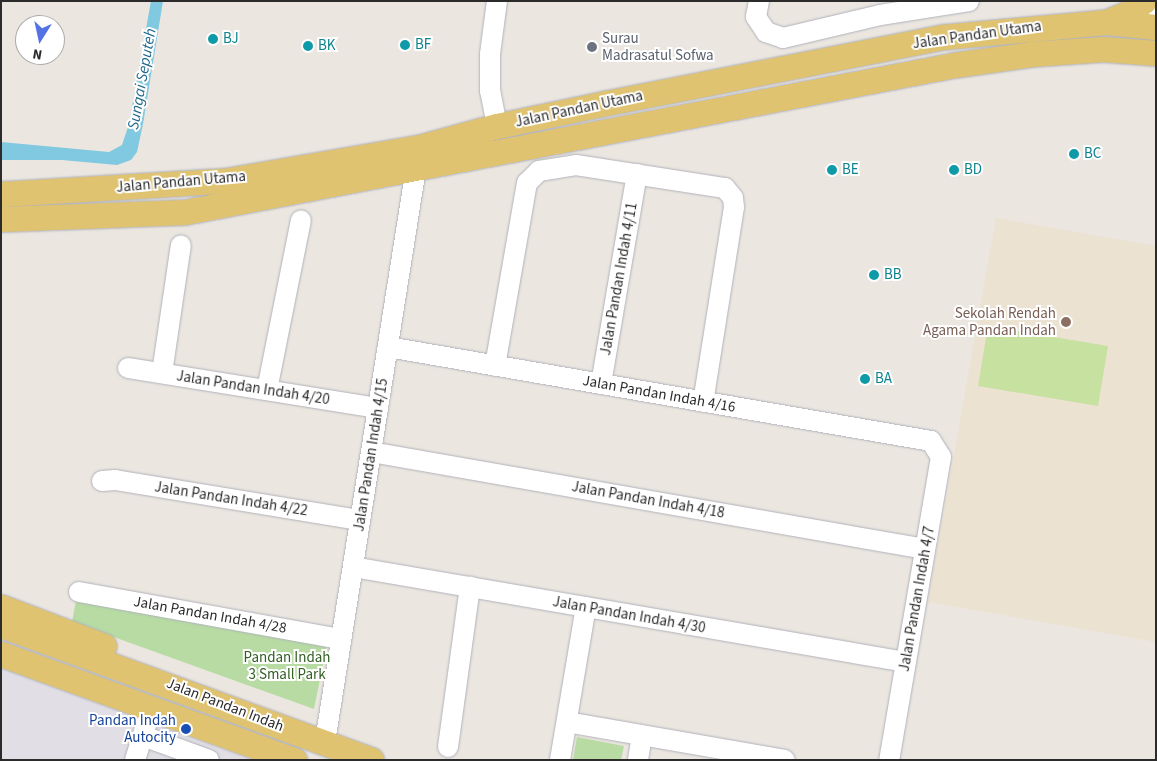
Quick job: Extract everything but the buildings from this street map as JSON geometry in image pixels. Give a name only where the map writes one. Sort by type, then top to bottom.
[{"type":"main road","points":[[1106,22],[1126,14],[1144,1]]},
{"type":"main road","name":"Jalan Pandan Utama","points":[[1,219],[185,212],[418,157],[497,126],[942,37],[1106,22],[1155,23]]},
{"type":"main road","points":[[1103,49],[1129,41],[1155,23]]},
{"type":"main road","name":"Jalan Pandan Utama","points":[[1,194],[222,181],[427,156],[435,158],[518,141],[548,142],[954,65],[1031,54],[1103,49],[1156,53]]},
{"type":"main road","name":"Jalan Pandan Indah","points":[[1,606],[63,628],[147,666],[164,685],[371,760]]},
{"type":"main road","points":[[1,625],[164,685]]},
{"type":"main road","name":"Jalan Pandan Indah","points":[[1,654],[294,760]]},
{"type":"street","points":[[497,1],[490,54],[490,91],[497,126]]},
{"type":"street","points":[[758,9],[766,32],[783,38],[881,8],[969,1]]},
{"type":"street","name":"Jalan Pandan Indah 4/15","points":[[325,742],[418,157]]},
{"type":"street","points":[[495,366],[528,183],[538,172],[576,165],[725,188],[733,198],[734,207],[704,402]]},
{"type":"street","name":"Jalan Pandan Indah 4/11","points":[[601,384],[637,174]]},
{"type":"street","points":[[267,390],[301,220]]},
{"type":"street","points":[[162,373],[181,246]]},
{"type":"street","name":"Jalan Pandan Indah 4/16","points":[[388,347],[931,441]]},
{"type":"street","name":"Jalan Pandan Indah 4/20","points":[[128,368],[378,408]]},
{"type":"street","name":"Jalan Pandan Indah 4/7","points":[[889,760],[941,457],[931,441]]},
{"type":"street","name":"Jalan Pandan Indah 4/18","points":[[371,452],[925,549]]},
{"type":"street","name":"Jalan Pandan Indah 4/22","points":[[102,481],[115,480],[360,520]]},
{"type":"street","name":"Jalan Pandan Indah 4/30","points":[[353,567],[906,662]]},
{"type":"street","points":[[448,747],[470,587]]},
{"type":"street","name":"Jalan Pandan Indah 4/28","points":[[79,592],[341,638]]},
{"type":"street","points":[[560,760],[586,607]]},
{"type":"street","points":[[135,760],[152,709]]},
{"type":"street","points":[[567,722],[764,758],[785,760]]},
{"type":"street","points":[[638,760],[642,735]]},
{"type":"street","points":[[143,736],[209,760]]},
{"type":"shaded area","points":[[996,218],[1156,246],[1156,642],[928,602]]},
{"type":"shaded area","points":[[1,668],[252,760],[1,760]]},
{"type":"green space","points":[[988,326],[1108,346],[1098,406],[978,386]]},
{"type":"green space","name":"Pandan Indah 3 Small Park","points":[[76,600],[328,640],[314,709],[72,622]]},
{"type":"green space","points":[[577,737],[624,746],[621,760],[573,760]]},
{"type":"water","name":"Sungai Seputeh","points":[[151,1],[163,1],[143,124],[137,152],[131,160],[117,165],[62,160],[1,160],[1,142],[109,152],[122,145],[129,124]]},
{"type":"place","name":"BJ","points":[[213,39]]},
{"type":"place","name":"BF","points":[[405,45]]},
{"type":"place","name":"BK","points":[[308,46]]},
{"type":"place","name":"Surau Madrasatul Sofwa","points":[[592,47]]},
{"type":"place","name":"BC","points":[[1074,154]]},
{"type":"place","name":"BE","points":[[832,170]]},
{"type":"place","name":"BD","points":[[954,170]]},
{"type":"place","name":"BB","points":[[874,275]]},
{"type":"place","name":"Sekolah Rendah Agama Pandan Indah","points":[[1066,322]]},
{"type":"place","name":"BA","points":[[865,379]]},
{"type":"place","name":"Pandan Indah Autocity","points":[[186,729]]}]
